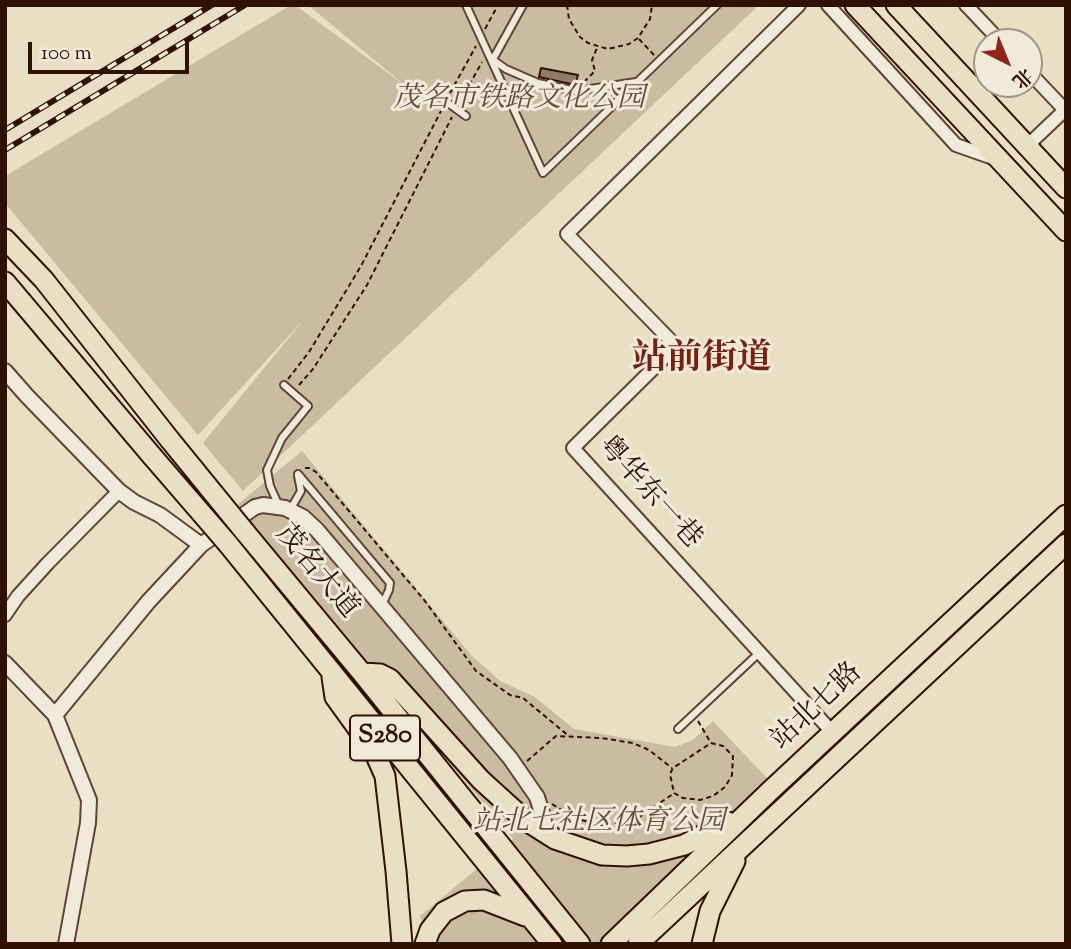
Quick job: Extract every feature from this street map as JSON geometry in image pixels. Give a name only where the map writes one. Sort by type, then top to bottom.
[{"type":"main road","points":[[855,5],[1066,231]]},
{"type":"main road","points":[[896,5],[1066,188]]},
{"type":"main road","name":"茂名大道","points":[[5,239],[25,259],[580,944]]},
{"type":"main road","name":"茂名大道","points":[[5,282],[228,544],[541,932]]},
{"type":"main road","name":"站北七路","points":[[611,944],[771,790],[1066,515]]},
{"type":"main road","name":"站北七路","points":[[639,944],[1066,544]]},
{"type":"main road","points":[[1023,555],[1038,570]]},
{"type":"main road","points":[[332,672],[335,697],[374,751],[385,776],[402,944]]},
{"type":"main road","points":[[362,673],[375,673],[390,679],[481,780],[525,820],[545,834],[577,848],[602,855],[627,856],[649,854],[684,845],[701,838],[746,810],[771,790]]},
{"type":"main road","points":[[895,674],[910,689]]},
{"type":"main road","points":[[702,944],[710,911],[742,846]]},
{"type":"main road","points":[[425,944],[430,930],[444,912],[465,901],[484,900],[498,904],[541,932]]},
{"type":"street","name":"粤华东一巷","points":[[799,5],[567,234],[676,346],[573,448],[832,733]]},
{"type":"street","points":[[828,5],[957,145],[1000,160]]},
{"type":"street","points":[[966,5],[988,28]]},
{"type":"street","points":[[1027,146],[1065,110],[1043,87]]},
{"type":"street","points":[[5,371],[119,491],[201,545]]},
{"type":"street","points":[[5,615],[48,562],[119,491]]},
{"type":"street","points":[[55,715],[148,602],[201,545],[255,507],[263,505],[285,509],[312,525],[518,769],[537,797],[545,834]]},
{"type":"street","points":[[5,663],[55,715],[89,800],[88,823],[66,944]]},
{"type":"lane","points":[[466,5],[543,173],[717,5]]},
{"type":"lane","points":[[492,61],[523,5]]},
{"type":"lane","points":[[492,61],[538,83],[577,91],[638,82]]},
{"type":"lane","points":[[437,95],[466,116]]},
{"type":"lane","points":[[284,385],[308,406],[282,438],[267,470],[270,486],[285,509],[301,491],[298,474]]},
{"type":"lane","points":[[298,474],[390,583],[381,607]]},
{"type":"lane","points":[[678,729],[759,653]]},
{"type":"path","points":[[284,385],[309,352],[361,266],[498,5]]},
{"type":"path","points":[[567,5],[573,29],[580,37],[598,47],[619,48],[638,38],[650,19],[652,5]]},
{"type":"path","points":[[638,38],[660,61]]},
{"type":"path","points":[[577,91],[595,71],[593,54],[598,47]]},
{"type":"path","points":[[292,393],[313,369],[367,285],[488,52]]},
{"type":"path","points":[[576,103],[580,109]]},
{"type":"path","points":[[298,474],[301,469],[309,468],[316,472],[439,618],[476,671],[510,695],[523,698],[570,737]]},
{"type":"path","points":[[693,714],[711,743],[723,746],[733,756],[732,775],[725,788],[713,796],[700,800],[683,799],[674,793],[670,774],[673,768],[711,743]]},
{"type":"path","points":[[518,769],[553,737],[634,743],[649,750],[673,768]]},
{"type":"path","points":[[541,808],[553,804],[575,818],[601,826],[639,817],[674,793]]},
{"type":"green space","name":"茂名市铁路文化公园","points":[[295,5],[407,87],[308,5],[759,5],[243,491],[203,443],[305,318],[198,435],[5,203],[5,176]]},
{"type":"green space","name":"站北七社区体育公园","points":[[302,451],[471,655],[500,681],[535,697],[574,729],[675,747],[693,740],[713,721],[767,778],[603,944],[427,944],[420,916],[513,839],[237,505]]},
{"type":"building","points":[[541,68],[578,75],[575,85],[539,77]]},
{"type":"railway","points":[[5,130],[212,5]]},
{"type":"railway","points":[[5,150],[245,5]]},
{"type":"district","name":"站前街道","points":[[702,362]]}]
